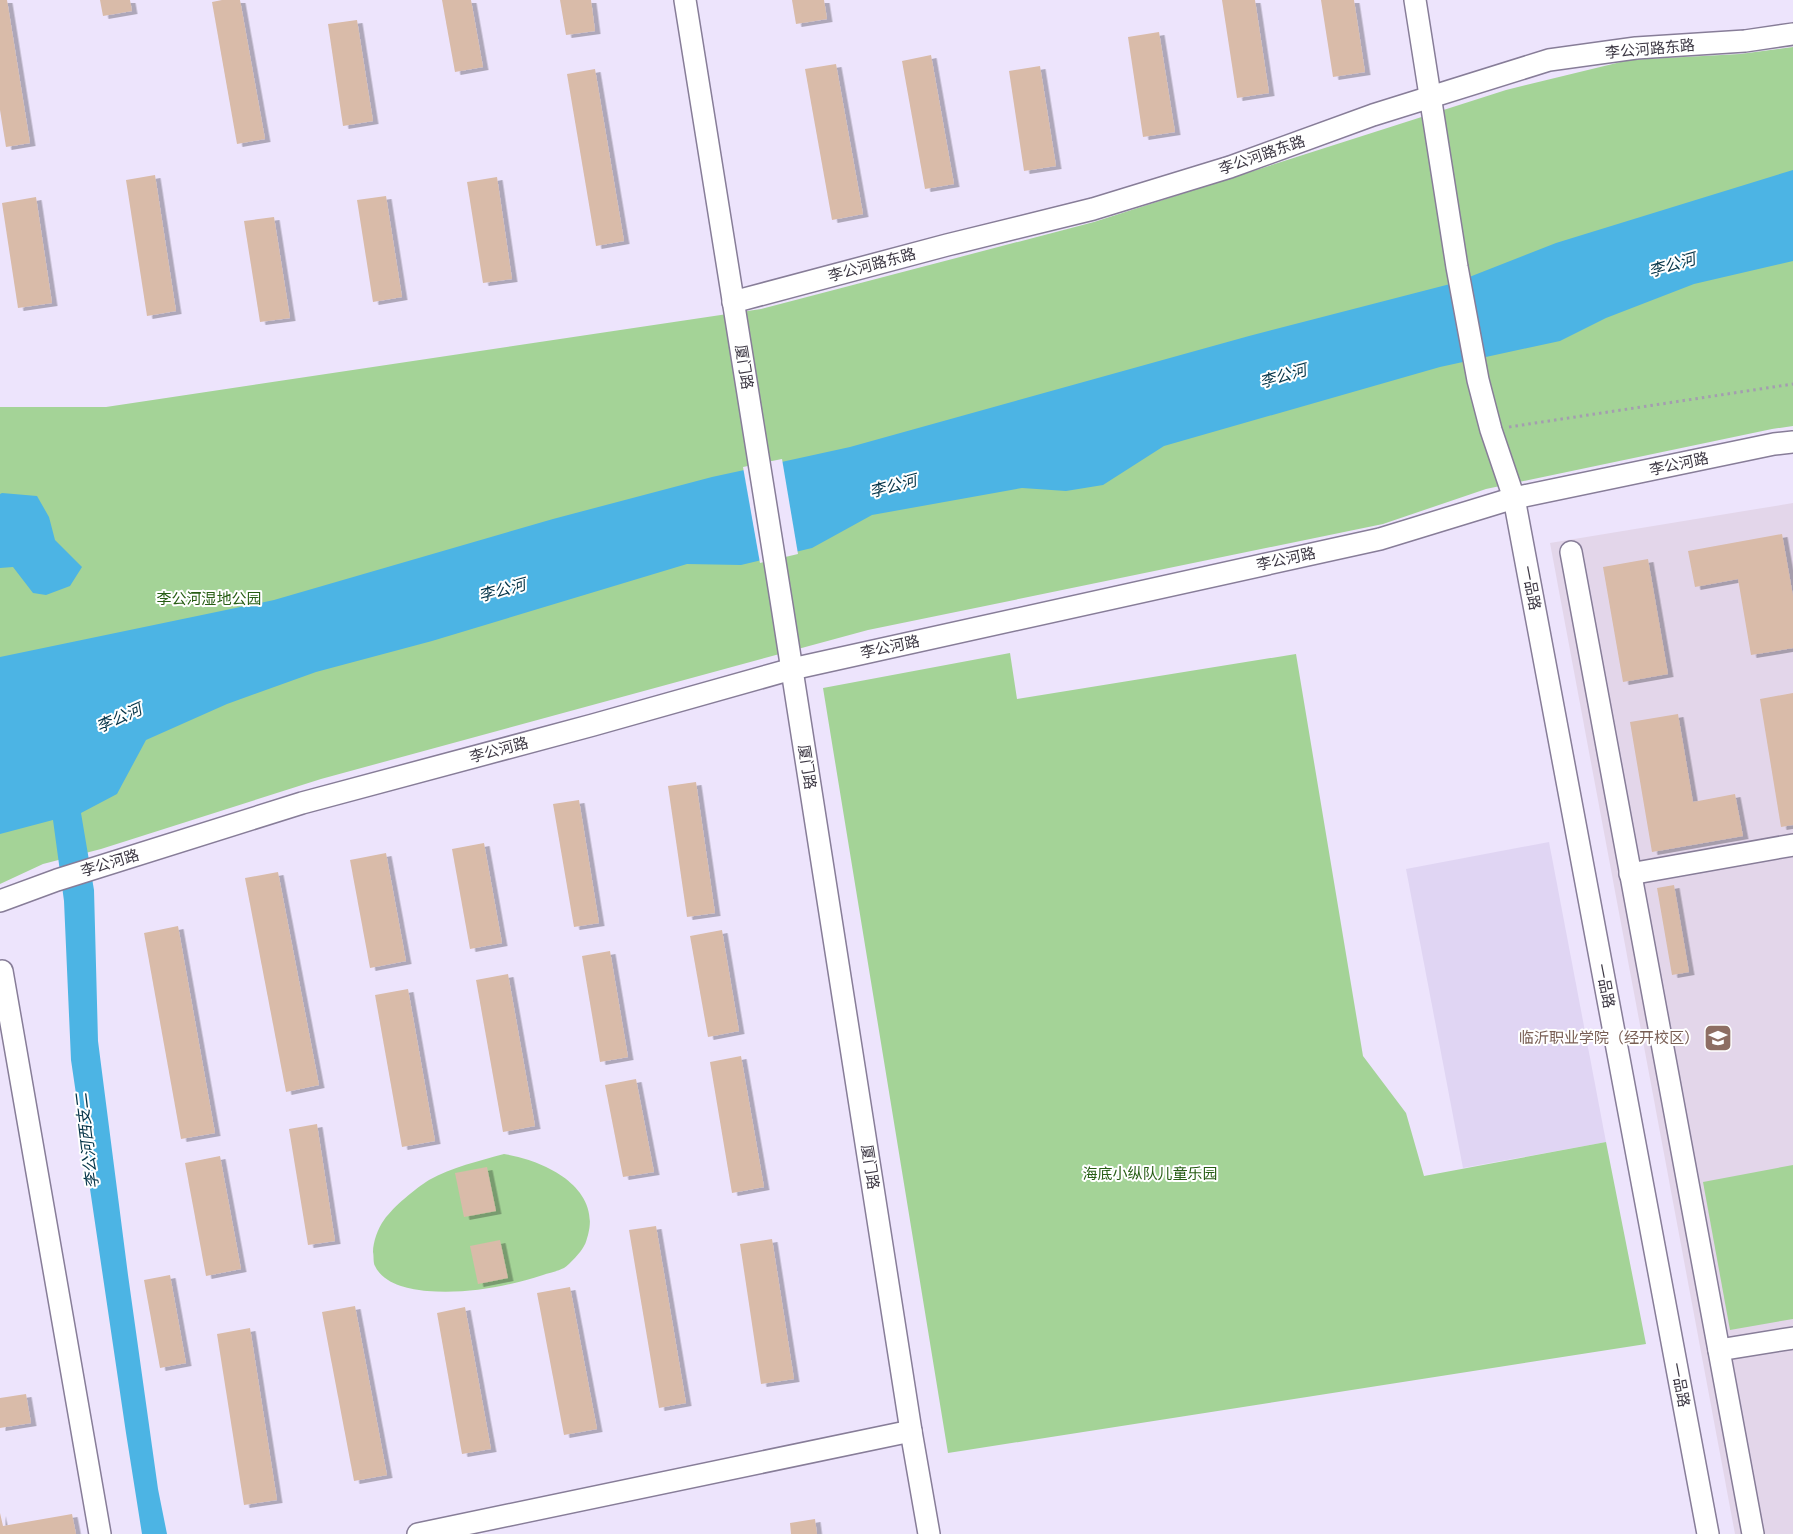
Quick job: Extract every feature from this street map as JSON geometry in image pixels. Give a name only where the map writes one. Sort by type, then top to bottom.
[{"type":"street","name":"厦门路","points":[[685,0],[911,1431],[929,1534]]},
{"type":"street","name":"一品路","points":[[1415,0],[1457,267],[1478,380],[1491,430],[1514,498],[1708,1534]]},
{"type":"street","name":"李公河路东路","points":[[733,302],[947,245],[1093,209],[1230,167],[1373,116],[1549,60],[1636,48],[1745,41],[1793,34]]},
{"type":"street","name":"李公河路","points":[[0,901],[57,880],[302,803],[593,725],[792,669],[1380,539],[1514,498],[1774,444],[1793,442]]},
{"type":"street","points":[[1571,552],[1753,1534]]},
{"type":"street","points":[[1630,874],[1793,844]]},
{"type":"street","points":[[2,971],[100,1534]]},
{"type":"street","points":[[1719,1350],[1793,1338]]},
{"type":"street","points":[[418,1534],[911,1431]]},
{"type":"path","points":[[1491,430],[1793,384]]},
{"type":"shaded area","name":"临沂职业学院（经开校区）","points":[[1793,503],[1793,1534],[1735,1534],[1550,543]]},
{"type":"shaded area","points":[[1549,842],[1606,1142],[1463,1168],[1406,869]]},
{"type":"green space","name":"李公河湿地公园","points":[[1793,47],[1793,426],[1486,489],[1383,524],[868,630],[321,779],[101,849],[43,864],[0,884],[0,407],[106,407],[761,309],[1094,222],[1506,90],[1629,60],[1740,54]]},
{"type":"green space","name":"海底小纵队儿童乐园","points":[[1010,653],[1017,699],[1296,654],[1363,1056],[1406,1113],[1424,1176],[1606,1142],[1646,1344],[948,1453],[823,688]]},
{"type":"green space","points":[[504,1154],[536,1162],[552,1170],[578,1190],[586,1203],[590,1218],[588,1235],[583,1249],[569,1264],[559,1270],[514,1283],[486,1289],[442,1292],[413,1289],[398,1285],[385,1278],[379,1272],[374,1261],[375,1240],[382,1223],[399,1204],[423,1184],[438,1175]]},
{"type":"green space","points":[[1793,1165],[1793,1319],[1730,1330],[1703,1182]]},
{"type":"water","points":[[1793,170],[1793,261],[1694,284],[1606,318],[1560,341],[1440,367],[1164,446],[1103,485],[1066,491],[1022,488],[872,515],[812,548],[741,565],[687,564],[432,641],[316,672],[227,704],[146,740],[117,794],[81,813],[94,890],[98,1041],[128,1275],[158,1489],[167,1534],[142,1534],[71,1060],[64,901],[53,820],[0,834],[0,657],[274,600],[553,519],[712,477],[850,447],[1249,336],[1454,283],[1556,243]]},
{"type":"water","points":[[0,494],[37,496],[49,517],[55,540],[82,567],[70,586],[46,595],[33,593],[13,567],[0,568]]},
{"type":"pier","points":[[782,459],[798,554],[760,563],[743,467]]},
{"type":"building","points":[[0,0],[7,0],[30,143],[6,147],[0,110]]},
{"type":"building","points":[[100,0],[130,0],[132,11],[103,16]]},
{"type":"building","points":[[240,0],[265,139],[237,144],[212,2]]},
{"type":"building","points":[[442,0],[471,0],[483,67],[455,72]]},
{"type":"building","points":[[560,0],[591,0],[595,31],[566,35]]},
{"type":"building","points":[[792,0],[824,0],[827,19],[796,24]]},
{"type":"building","points":[[1222,0],[1255,0],[1269,93],[1237,98]]},
{"type":"building","points":[[1321,0],[1354,0],[1365,72],[1333,77]]},
{"type":"building","points":[[357,20],[373,121],[343,126],[328,24]]},
{"type":"building","points":[[1159,32],[1175,132],[1143,137],[1128,37]]},
{"type":"building","points":[[931,55],[954,184],[925,189],[902,61]]},
{"type":"building","points":[[836,64],[863,214],[832,220],[805,69]]},
{"type":"building","points":[[1040,66],[1056,166],[1024,171],[1009,71]]},
{"type":"building","points":[[595,69],[624,241],[596,246],[567,74]]},
{"type":"building","points":[[155,175],[176,311],[147,316],[126,180]]},
{"type":"building","points":[[497,177],[512,279],[483,283],[467,182]]},
{"type":"building","points":[[386,196],[402,297],[373,302],[357,200]]},
{"type":"building","points":[[36,197],[52,303],[18,308],[2,203]]},
{"type":"building","points":[[274,217],[290,318],[260,322],[244,221]]},
{"type":"building","points":[[1782,534],[1793,596],[1793,648],[1751,655],[1738,579],[1695,587],[1688,551]]},
{"type":"building","points":[[1648,559],[1668,674],[1623,682],[1603,567]]},
{"type":"building","points":[[1793,693],[1793,825],[1781,827],[1760,699]]},
{"type":"building","points":[[1678,714],[1693,802],[1735,794],[1743,836],[1652,852],[1630,722]]},
{"type":"building","points":[[696,782],[715,913],[687,917],[668,786]]},
{"type":"building","points":[[579,800],[599,923],[574,927],[553,804]]},
{"type":"building","points":[[484,843],[502,943],[470,949],[452,849]]},
{"type":"building","points":[[386,853],[406,961],[370,968],[350,860]]},
{"type":"building","points":[[278,872],[319,1085],[286,1092],[245,878]]},
{"type":"building","points":[[1674,885],[1689,972],[1672,975],[1657,888]]},
{"type":"building","points":[[178,926],[215,1133],[181,1139],[144,933]]},
{"type":"building","points":[[722,930],[739,1031],[708,1037],[690,936]]},
{"type":"building","points":[[610,951],[628,1057],[600,1062],[582,956]]},
{"type":"building","points":[[508,974],[535,1126],[503,1132],[476,980]]},
{"type":"building","points":[[408,989],[435,1141],[402,1147],[375,995]]},
{"type":"building","points":[[741,1056],[764,1187],[732,1193],[710,1062]]},
{"type":"building","points":[[636,1079],[654,1172],[623,1177],[605,1085]]},
{"type":"building","points":[[317,1124],[335,1241],[308,1245],[289,1129]]},
{"type":"building","points":[[220,1156],[241,1269],[206,1276],[185,1163]]},
{"type":"building","points":[[487,1167],[496,1211],[464,1217],[455,1173]]},
{"type":"building","points":[[656,1226],[686,1403],[659,1408],[629,1230]]},
{"type":"building","points":[[772,1239],[794,1379],[761,1384],[740,1244]]},
{"type":"building","points":[[500,1240],[508,1278],[478,1284],[470,1246]]},
{"type":"building","points":[[170,1275],[186,1363],[160,1368],[144,1280]]},
{"type":"building","points":[[570,1287],[597,1429],[564,1435],[537,1293]]},
{"type":"building","points":[[355,1306],[387,1475],[354,1481],[322,1312]]},
{"type":"building","points":[[465,1307],[491,1449],[462,1454],[437,1313]]},
{"type":"building","points":[[250,1328],[277,1500],[244,1505],[217,1334]]},
{"type":"building","points":[[26,1394],[31,1423],[0,1428],[0,1398]]},
{"type":"building","points":[[0,1513],[3,1526],[72,1514],[76,1534],[0,1534]]},
{"type":"building","points":[[815,1519],[817,1534],[791,1534],[790,1523]]},
{"type":"place","name":"临沂职业学院（经开校区）","points":[[1718,1038]]},
{"type":"water label","name":"李公河","points":[[1672,265]]},
{"type":"water label","name":"李公河","points":[[1283,376]]},
{"type":"water label","name":"李公河","points":[[893,486]]},
{"type":"water label","name":"李公河","points":[[502,590]]},
{"type":"water label","name":"李公河","points":[[119,718]]},
{"type":"water label","name":"李公河西支二","points":[[87,1141]]}]
